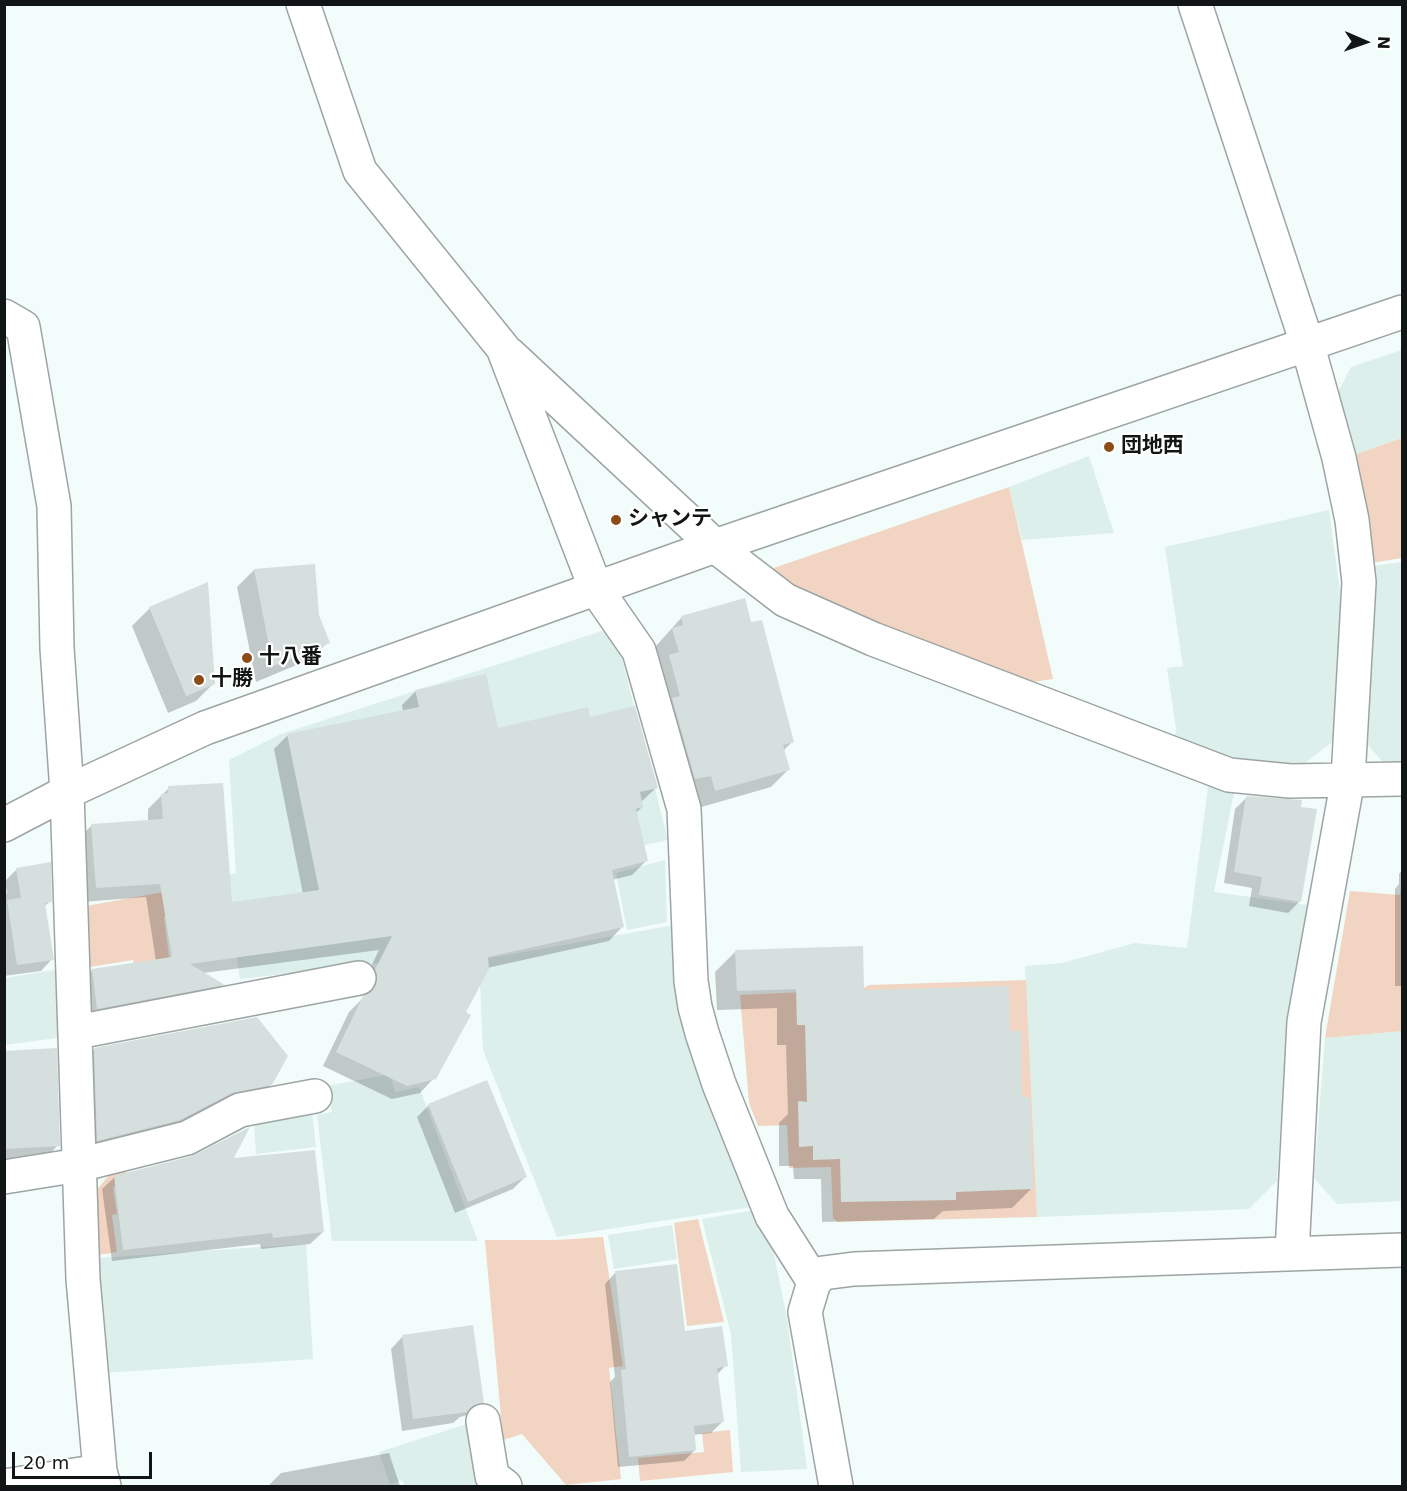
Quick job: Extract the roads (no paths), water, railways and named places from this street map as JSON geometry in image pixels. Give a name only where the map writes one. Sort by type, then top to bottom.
[{"type":"street","points":[[303,4],[360,171],[503,348],[715,546],[785,600],[873,639],[1229,775],[1290,781],[1402,779]]},
{"type":"street","points":[[1194,4],[1307,343],[1339,458],[1352,520],[1359,582],[1348,779],[1304,1022],[1292,1253]]},
{"type":"street","points":[[4,825],[67,792],[205,728],[715,546],[1402,312]]},
{"type":"street","points":[[4,316],[23,327],[54,506],[57,648],[67,792],[84,1279],[102,1479],[4,1486]]},
{"type":"street","points":[[503,348],[596,589],[639,651],[684,809],[691,981],[702,1034],[719,1084],[772,1216],[814,1282]]},
{"type":"street","points":[[76,1032],[359,978]]},
{"type":"street","points":[[4,1177],[79,1165],[186,1138],[240,1110],[315,1096]]},
{"type":"street","points":[[836,1486],[806,1312],[814,1282],[823,1273],[833,1270],[1402,1250]]},
{"type":"street","points":[[483,1421],[492,1476],[505,1486]]},
{"type":"place","name":"団地西","points":[[1109,447]]},
{"type":"place","name":"シャンテ","points":[[616,520]]},
{"type":"place","name":"十八番","points":[[247,658]]},
{"type":"place","name":"十勝","points":[[199,680]]}]
